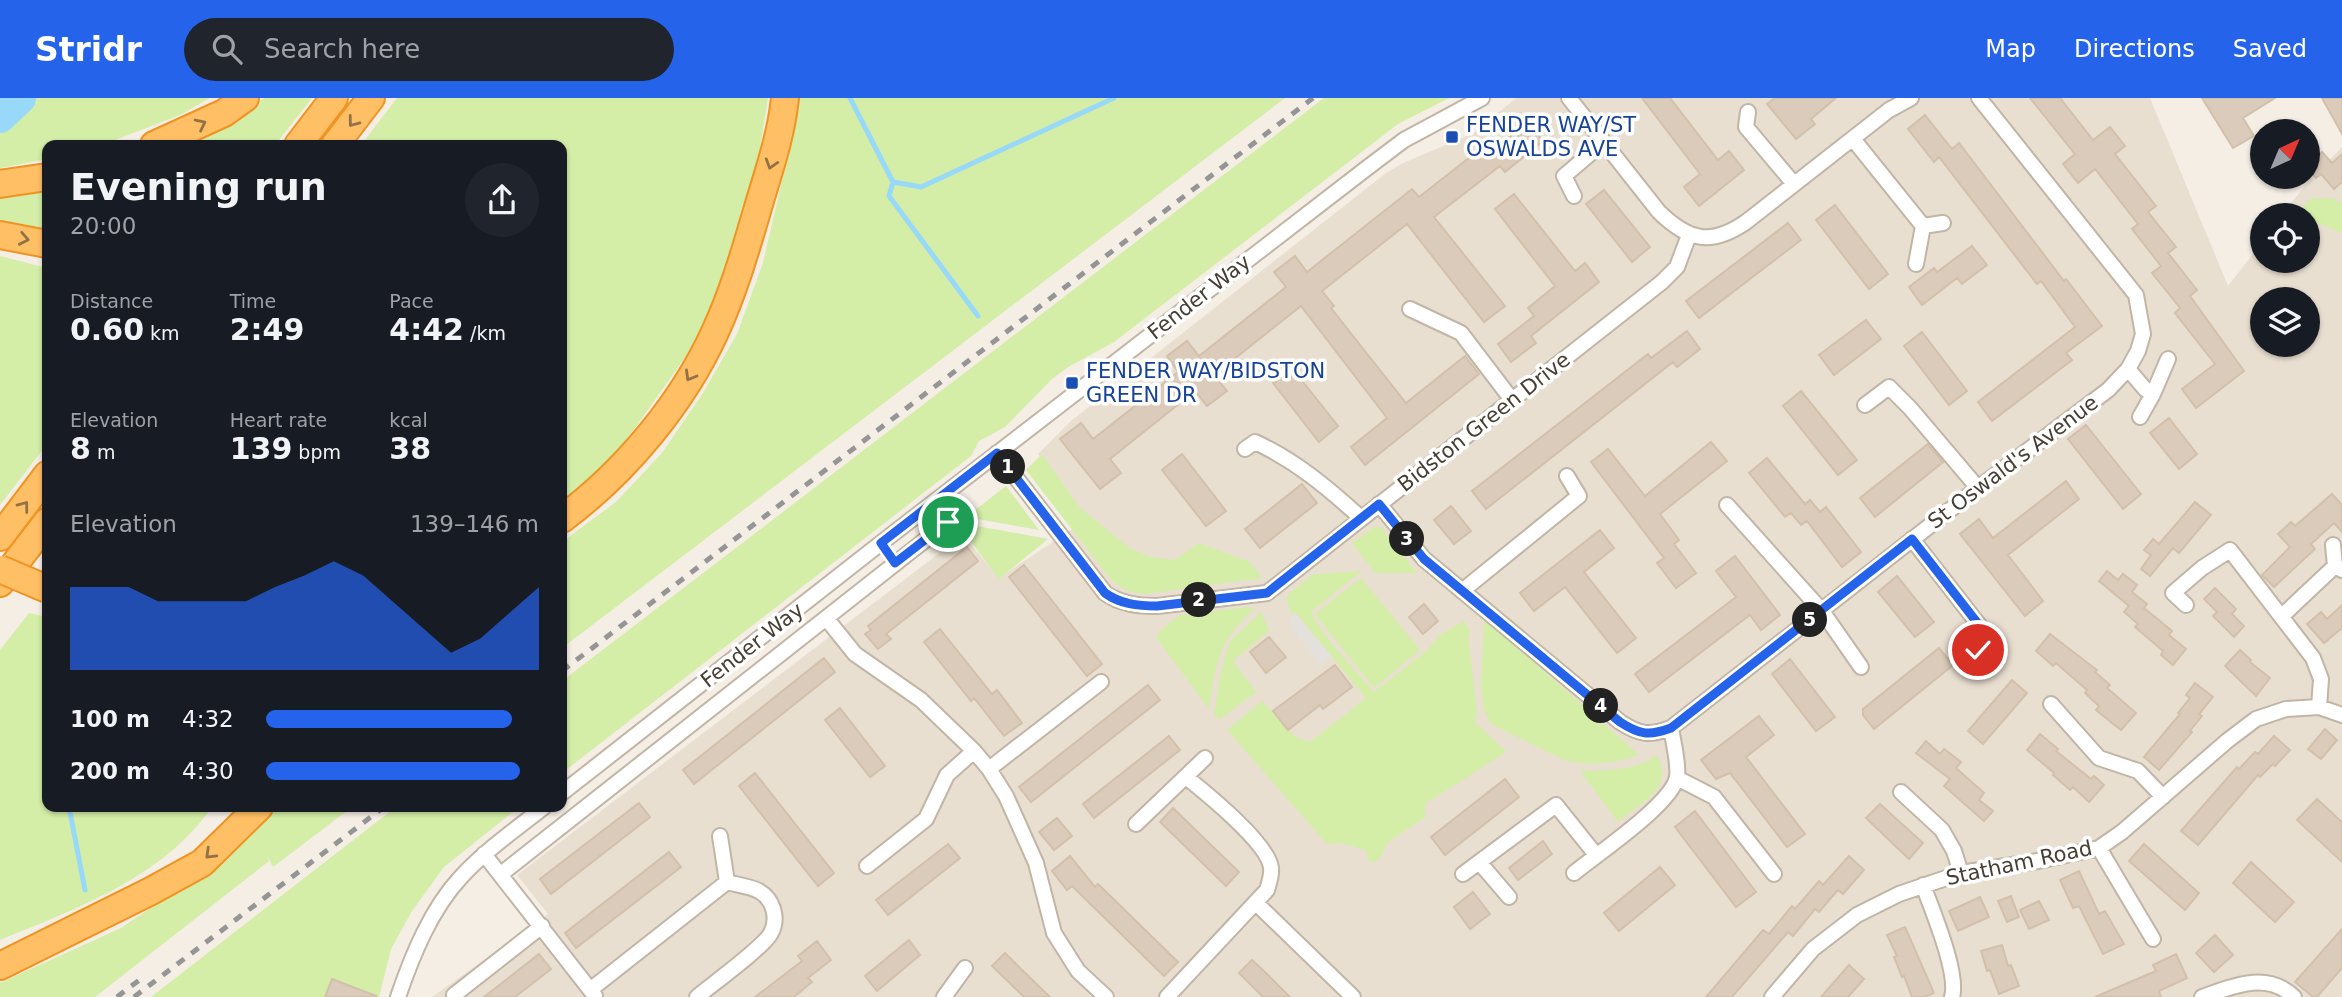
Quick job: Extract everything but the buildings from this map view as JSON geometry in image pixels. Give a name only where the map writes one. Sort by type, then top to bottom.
[{"type":"highway","points":[[165,140],[224,113],[245,98]]},
{"type":"highway","points":[[302,140],[334,98]]},
{"type":"highway","points":[[339,140],[371,98]]},
{"type":"highway","points":[[567,515],[581,505],[644,442],[684,387],[715,333],[739,270],[782,128],[785,98]]},
{"type":"highway","points":[[0,184],[42,178]]},
{"type":"highway","points":[[0,235],[42,243]]},
{"type":"highway","points":[[0,537],[42,482]]},
{"type":"highway","points":[[0,583],[42,528]]},
{"type":"highway","points":[[0,569],[42,587]]},
{"type":"highway","points":[[0,966],[202,863],[254,812]]},
{"type":"street","name":"Fender Way","points":[[567,789],[1376,161],[1405,140],[1482,98]]},
{"type":"street","points":[[1569,98],[1659,212],[1675,228],[1689,235],[1712,237],[1730,233],[1889,110],[1911,98]]},
{"type":"street","points":[[1879,98],[1889,110]]},
{"type":"street","name":"St Oswald's Avenue","points":[[1671,728],[2108,390],[2128,369],[2138,351],[2143,334],[2136,295],[1979,98]]},
{"type":"street","points":[[1748,112],[1746,127],[1794,184]]},
{"type":"street","points":[[1853,139],[1923,226],[1916,264]]},
{"type":"street","points":[[1574,196],[1564,176],[1604,142]]},
{"type":"street","points":[[1923,226],[1943,223]]},
{"type":"street","name":"Bidston Green Drive","points":[[997,453],[1105,593],[1116,600],[1143,606],[1267,593],[1662,282],[1677,267],[1689,235]]},
{"type":"street","points":[[1410,309],[1461,333],[1513,400]]},
{"type":"street","points":[[2140,417],[2168,359]]},
{"type":"street","points":[[2128,369],[2145,389],[2153,394]]},
{"type":"street","points":[[1864,405],[1889,387],[1978,488]]},
{"type":"street","points":[[1245,449],[1255,442],[1284,455],[1329,489],[1361,518]]},
{"type":"street","points":[[1462,591],[1579,496],[1567,476]]},
{"type":"street","points":[[1379,504],[1424,559],[1620,722],[1636,732],[1656,733],[1671,728],[1677,778],[1665,797],[1650,814],[1574,873]]},
{"type":"street","points":[[1727,505],[1822,611],[1861,667]]},
{"type":"street","points":[[501,874],[948,522]]},
{"type":"street","points":[[1912,539],[1979,625],[1978,650]]},
{"type":"street","points":[[881,543],[895,563]]},
{"type":"street","points":[[2282,616],[2338,568],[2333,545]]},
{"type":"street","points":[[2186,605],[2173,593],[2202,568],[2230,550],[2313,658],[2321,679],[2319,707]]},
{"type":"street","points":[[825,618],[855,654],[921,700],[989,769],[1006,796],[1036,863],[1054,933],[1078,971],[1107,997]]},
{"type":"street","points":[[989,769],[1101,682]]},
{"type":"street","points":[[2051,704],[2099,758],[2138,771],[2163,797]]},
{"type":"street","name":"Statham Road","points":[[1772,997],[1813,949],[1857,915],[1923,885],[1961,873],[2099,848],[2256,719],[2287,709],[2319,707],[2342,715]]},
{"type":"street","points":[[867,866],[926,819],[947,775],[974,751]]},
{"type":"street","points":[[1136,824],[1205,758]]},
{"type":"street","points":[[1167,997],[1268,890],[1271,868],[1264,850],[1218,803],[1186,777]]},
{"type":"street","points":[[1677,778],[1714,797],[1774,874]]},
{"type":"street","points":[[1901,792],[1942,830],[1954,851],[1961,873]]},
{"type":"street","points":[[1463,874],[1556,805],[1596,855]]},
{"type":"street","points":[[398,997],[429,923],[460,878],[484,854],[538,812]]},
{"type":"street","points":[[720,836],[727,882]]},
{"type":"street","points":[[2099,848],[2153,939]]},
{"type":"street","points":[[484,854],[593,994],[727,882]]},
{"type":"street","points":[[1479,862],[1509,897]]},
{"type":"street","points":[[696,997],[771,934],[773,906],[766,896],[757,890],[727,882]]},
{"type":"street","points":[[1923,885],[1946,951],[1955,988],[1952,997]]},
{"type":"street","points":[[1256,903],[1353,997]]},
{"type":"street","points":[[454,995],[542,926]]},
{"type":"street","points":[[944,997],[965,968]]},
{"type":"street","points":[[2202,997],[2239,983],[2269,982],[2285,988],[2294,997]]},
{"type":"shaded area","points":[[1516,98],[2150,98],[2228,286],[2250,258],[2250,273],[2320,273],[2320,203],[2291,203],[2302,189],[2320,189],[2320,169],[2342,147],[2342,997],[432,997],[548,914],[517,875],[963,535],[999,578],[1087,519],[1038,454],[1071,421],[1386,173],[1474,133]]},
{"type":"shaded area","points":[[1296,614],[1331,656],[1320,664],[1287,622]]},
{"type":"green space","points":[[18,98],[210,98],[180,115],[115,140],[42,140],[42,160],[0,168],[0,117]]},
{"type":"green space","points":[[264,98],[312,98],[279,140],[191,140],[230,123]]},
{"type":"green space","points":[[397,98],[768,98],[760,148],[725,281],[691,349],[601,472],[567,500],[567,140],[365,140]]},
{"type":"green space","points":[[796,98],[1285,98],[567,644],[567,538],[616,502],[662,453],[703,393],[737,334],[763,263],[788,155]]},
{"type":"green space","points":[[1324,98],[1449,98],[1398,124],[1114,342],[1068,367],[1052,379],[1005,427],[979,441],[971,456],[567,769],[567,677]]},
{"type":"green space","points":[[42,190],[42,231],[0,222],[0,195]]},
{"type":"green space","points":[[2331,198],[2342,203],[2342,233],[2320,224],[2320,203],[2306,203],[2310,199]]},
{"type":"green space","points":[[0,256],[42,267],[42,450],[0,505]]},
{"type":"green space","points":[[1042,454],[1080,508],[1131,549],[1151,557],[1174,560],[1199,543],[1250,562],[1262,578],[1145,594],[1128,591],[1112,581],[1026,470]]},
{"type":"green space","points":[[1006,486],[1039,530],[966,517]]},
{"type":"green space","points":[[961,523],[1048,539],[999,579],[960,527]]},
{"type":"green space","points":[[1374,527],[1380,527],[1384,531],[1417,573],[1375,573],[1352,543]]},
{"type":"green space","points":[[1362,571],[1312,611],[1320,628],[1374,692],[1425,652],[1441,634],[1464,621],[1471,634],[1468,636],[1477,711],[1475,722],[1506,752],[1425,804],[1425,817],[1386,844],[1381,857],[1374,863],[1369,860],[1365,850],[1342,843],[1327,844],[1227,730],[1262,701],[1295,737],[1310,742],[1366,698],[1295,612],[1291,615],[1286,596],[1313,574]]},
{"type":"green space","points":[[1361,578],[1420,650],[1374,688],[1315,614]]},
{"type":"green space","points":[[1255,608],[1233,631],[1221,653],[1209,709],[1157,639],[1157,634],[1179,615]]},
{"type":"green space","points":[[1261,612],[1269,631],[1233,661],[1256,692],[1219,720],[1214,714],[1221,671],[1230,641]]},
{"type":"green space","points":[[29,613],[42,616],[42,812],[208,812],[192,832],[144,872],[88,903],[0,940],[0,650]]},
{"type":"green space","points":[[1484,621],[1639,755],[1602,763],[1564,760],[1491,724],[1484,710],[1481,685]]},
{"type":"green space","points":[[1656,755],[1662,776],[1659,785],[1646,801],[1618,822],[1580,771],[1630,767]]},
{"type":"green space","points":[[272,812],[345,812],[273,867],[267,855],[269,861],[95,997],[0,997],[0,983],[121,928],[205,871]]},
{"type":"green space","points":[[390,812],[513,812],[444,867],[412,911],[391,949],[379,997],[151,997]]},
{"type":"waterway","points":[[0,117],[20,98]]},
{"type":"waterway","points":[[850,98],[893,182]]},
{"type":"waterway","points":[[978,316],[889,196],[893,182],[921,187],[1114,98]]},
{"type":"waterway","points":[[70,812],[85,890]]},
{"type":"railway","points":[[567,667],[1313,98]]},
{"type":"railway","points":[[134,997],[377,812]]},
{"type":"railway","points":[[117,997],[142,978]]},
{"type":"place","name":"FENDER WAY/ST OSWALDS AVE","points":[[1452,137]]},
{"type":"place","name":"FENDER WAY/BIDSTON GREEN DR","points":[[1072,383]]},
{"type":"route","points":[[948,522],[895,563],[881,543],[997,453],[1105,593],[1116,600],[1157,606],[1267,593],[1379,504],[1424,559],[1620,722],[1636,732],[1656,733],[1671,728],[1912,539],[1979,625],[1978,650]]}]
